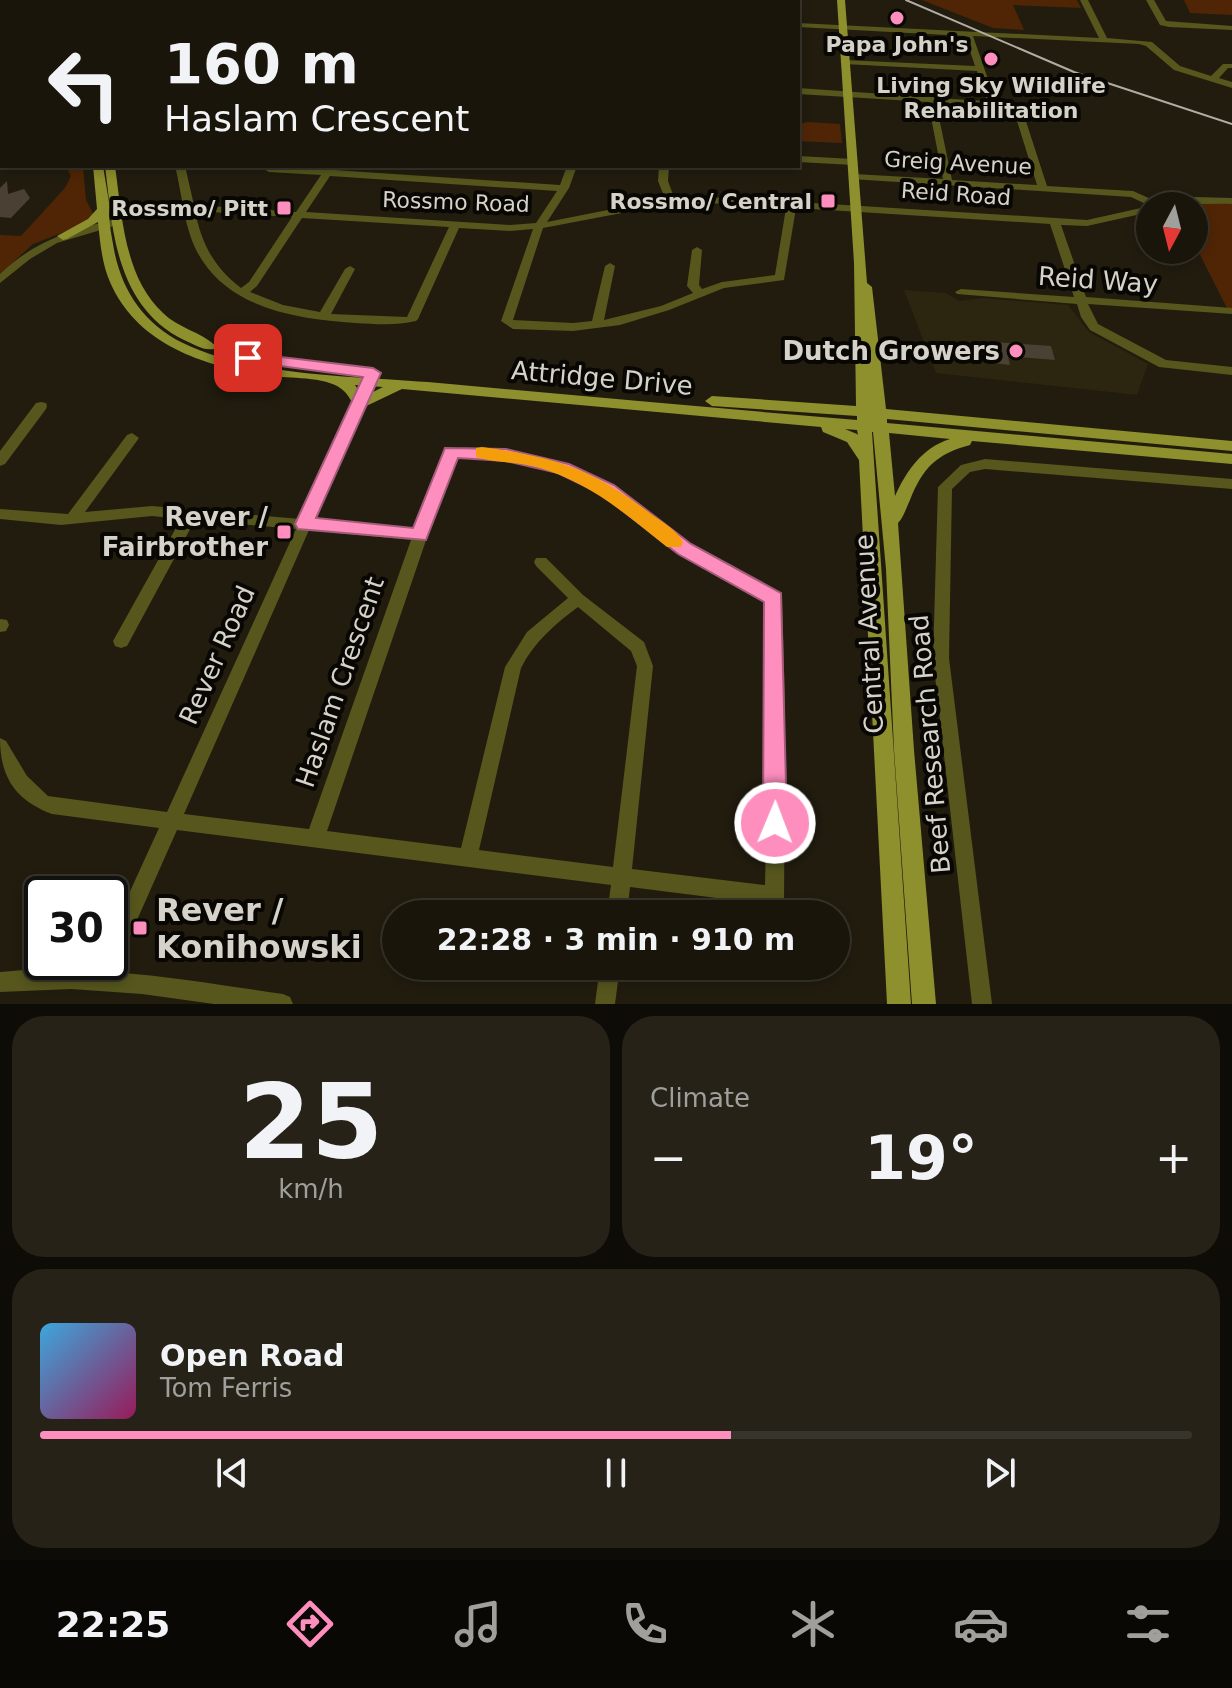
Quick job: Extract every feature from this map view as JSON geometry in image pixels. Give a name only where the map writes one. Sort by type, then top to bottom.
[{"type":"main road","name":"Central Avenue","points":[[841,0],[860,263],[866,281],[870,384],[891,527],[904,750],[924,1004]]},
{"type":"main road","name":"Attridge Drive","points":[[98,168],[104,208],[131,283],[149,310],[181,334],[248,358],[371,377],[646,398],[819,407],[874,420],[1020,442],[1232,459]]},
{"type":"main road","name":"Attridge Drive","points":[[110,168],[112,224],[108,241],[115,280],[128,306],[167,339],[214,360],[245,368],[329,378],[371,377],[404,385],[799,420],[934,417],[1232,446]]},
{"type":"main road","points":[[63,236],[92,221],[104,208]]},
{"type":"main road","points":[[63,236],[90,233],[108,241]]},
{"type":"main road","points":[[329,378],[349,387],[360,404],[385,390],[404,385]]},
{"type":"main road","points":[[819,407],[848,400],[870,384],[892,402],[934,417]]},
{"type":"main road","points":[[799,420],[845,433],[857,442],[868,461]]},
{"type":"main road","name":"Central Avenue","points":[[874,420],[868,461],[898,1002]]},
{"type":"main road","points":[[874,420],[1010,431],[1041,429]]},
{"type":"main road","points":[[891,527],[908,485],[936,449],[968,441],[1020,442]]},
{"type":"street","points":[[1084,0],[1104,40]]},
{"type":"street","points":[[1150,0],[1163,23],[1232,28]]},
{"type":"street","points":[[800,25],[1139,42],[1149,44],[1177,68],[1232,85]]},
{"type":"street","points":[[800,91],[992,102],[968,33]]},
{"type":"street","points":[[844,62],[981,69]]},
{"type":"street","points":[[1212,80],[1226,66],[1232,66]]},
{"type":"street","points":[[931,98],[948,182]]},
{"type":"street","name":"Greig Avenue","points":[[854,177],[1043,188],[1017,106],[992,102]]},
{"type":"street","points":[[800,159],[853,162]]},
{"type":"street","points":[[181,168],[200,248],[208,262],[243,292],[284,308],[324,316],[412,319],[455,225]]},
{"type":"street","points":[[571,168],[564,188],[539,226],[507,321],[513,325],[597,324],[650,313],[722,285],[780,278],[792,203]]},
{"type":"street","points":[[664,168],[663,181],[671,202]]},
{"type":"street","points":[[269,169],[330,169],[564,188]]},
{"type":"street","points":[[243,292],[330,169]]},
{"type":"street","points":[[1043,188],[1136,195]]},
{"type":"street","name":"Rossmo Road","points":[[192,208],[455,225],[539,226],[671,202],[734,200],[856,208]]},
{"type":"street","points":[[1208,200],[1232,201]]},
{"type":"street","name":"Reid Road","points":[[856,208],[1102,222],[1136,213]]},
{"type":"street","points":[[1054,220],[1081,300],[1094,327],[1149,359],[1178,367],[1232,371]]},
{"type":"street","points":[[0,280],[32,250],[63,236],[112,224]]},
{"type":"street","points":[[697,250],[693,286],[700,293]]},
{"type":"street","points":[[597,324],[610,266]]},
{"type":"street","points":[[324,316],[350,269]]},
{"type":"street","name":"Reid Way","points":[[961,292],[1232,311]]},
{"type":"street","name":"Rever Road","points":[[128,917],[371,377]]},
{"type":"street","points":[[0,461],[41,406]]},
{"type":"street","points":[[72,519],[132,438]]},
{"type":"street","name":"Haslam Crescent","points":[[315,839],[451,452],[506,455],[563,468],[608,489],[685,549],[774,598],[777,706],[774,900]]},
{"type":"street","name":"Beef Research Road","points":[[982,1004],[941,658],[945,487],[966,468],[985,464],[1232,484]]},
{"type":"street","points":[[0,514],[72,519],[132,511],[420,535]]},
{"type":"street","points":[[121,641],[191,514]]},
{"type":"street","points":[[541,562],[578,599],[638,647],[645,666],[619,900]]},
{"type":"street","points":[[468,857],[513,667],[523,645],[537,630],[578,599]]},
{"type":"street","name":"Haslam Crescent","points":[[0,746],[24,789],[42,803],[621,878],[746,900]]},
{"type":"street","points":[[128,971],[283,1004]]},
{"type":"street","points":[[0,982],[24,979]]},
{"type":"street","points":[[605,1004],[608,980]]},
{"type":"shaded area","points":[[922,0],[1077,0],[1081,8],[1013,5],[1024,30],[993,28]]},
{"type":"shaded area","points":[[1184,0],[1232,0],[1232,15],[1190,13]]},
{"type":"shaded area","points":[[800,124],[840,124],[842,143],[800,141]]},
{"type":"shaded area","points":[[67,168],[83,168],[86,200],[94,215],[79,226],[33,244],[0,274],[0,235],[21,236],[65,188],[71,176]]},
{"type":"shaded area","points":[[1232,201],[1232,311],[1228,310],[1205,264],[1208,264],[1208,203]]},
{"type":"shaded area","name":"Dutch Growers","points":[[904,290],[946,293],[959,301],[982,298],[1068,305],[1089,332],[1148,364],[1137,395],[936,373]]},
{"type":"building","points":[[7,181],[8,194],[24,189],[30,198],[11,218],[0,217],[0,188]]},
{"type":"building","name":"Dutch Growers","points":[[978,341],[1051,346],[1055,360],[1008,356],[1010,365],[983,362]]},
{"type":"railway","points":[[906,0],[1074,72],[1232,124]]},
{"type":"slow traffic","points":[[482,453],[535,460],[581,475],[608,489],[674,542]]},
{"type":"place","name":"Papa John's","points":[[897,18]]},
{"type":"place","name":"Living Sky Wildlife Rehabilitation","points":[[991,59]]},
{"type":"place","name":"Rossmo/ Central","points":[[828,201]]},
{"type":"place","name":"Rossmo/ Pitt","points":[[284,208]]},
{"type":"place","name":"Dutch Growers","points":[[1016,351]]},
{"type":"place","name":"Rever / Fairbrother","points":[[284,532]]},
{"type":"place","name":"Rever / Konihowski","points":[[140,928]]},
{"type":"route","points":[[248,358],[373,373],[304,524],[420,535],[451,452],[506,455],[563,468],[608,489],[685,549],[774,598],[777,706],[775,823]]}]
